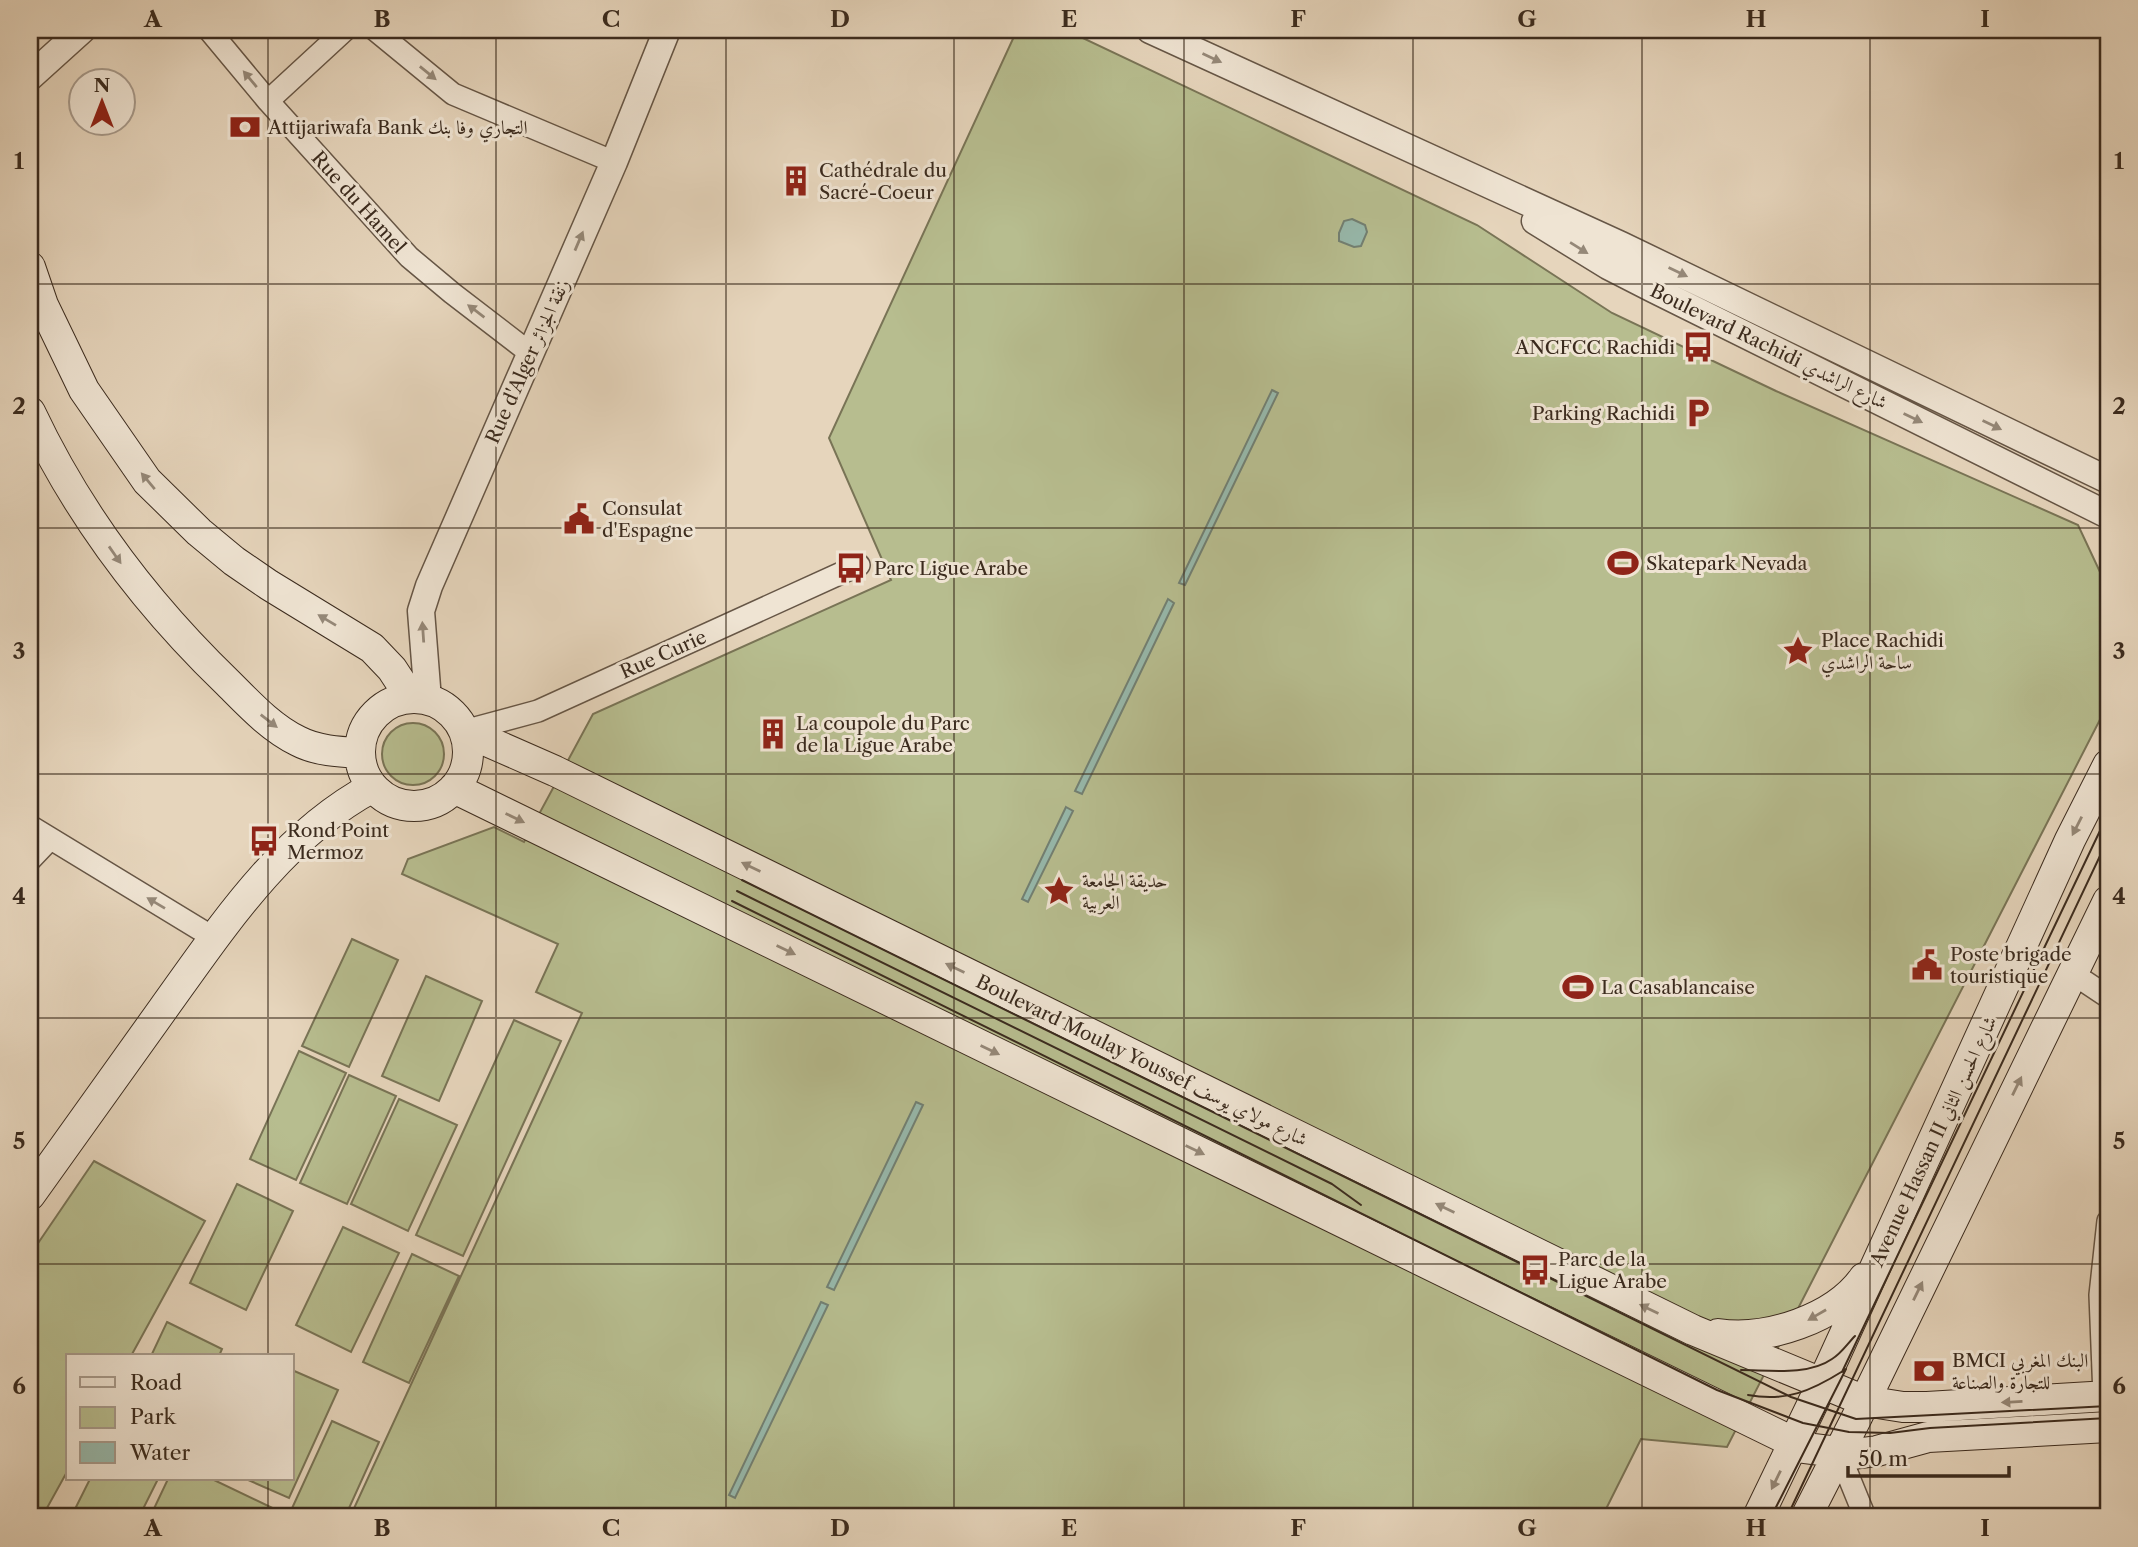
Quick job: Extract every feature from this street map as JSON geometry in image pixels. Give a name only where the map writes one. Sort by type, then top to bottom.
[{"type":"main road","points":[[30,267],[43,305],[84,390],[147,481],[234,561],[372,648],[419,699],[448,710],[464,731],[468,760],[461,779],[444,797],[434,802],[410,806],[391,800],[373,787],[364,771],[360,753],[364,733],[374,716],[391,704],[419,699]]},
{"type":"main road","points":[[30,412],[39,454],[127,571],[207,664],[256,711],[297,741],[335,751],[360,753]]},
{"type":"main road","name":"Boulevard Moulay Youssef شارع مولاي يوسف","points":[[464,731],[567,776],[1693,1330],[1822,1384],[1864,1401],[1903,1407],[2106,1396]]},
{"type":"main road","name":"Avenue Hassan II شارع الحسن الثاني","points":[[1758,1517],[1822,1384],[2059,864],[2108,765]]},
{"type":"main road","points":[[30,1195],[214,938],[256,886],[307,832],[332,811],[373,787]]},
{"type":"main road","points":[[454,788],[1805,1448],[1866,1453],[1928,1437],[2108,1427]]},
{"type":"main road","points":[[1806,1517],[2108,901]]},
{"type":"main road","points":[[1693,1330],[1734,1336],[1787,1329],[1807,1321],[1856,1289],[1882,1251]]},
{"type":"street","points":[[30,77],[82,30]]},
{"type":"street","name":"Rue du Hamel","points":[[209,30],[268,101],[409,257],[530,353]]},
{"type":"street","points":[[268,101],[345,30]]},
{"type":"street","points":[[375,30],[453,94],[614,162]]},
{"type":"street","name":"Rue d'Alger زنقة الجزائر","points":[[419,699],[421,611],[429,586],[614,162],[667,30]]},
{"type":"street","name":"Boulevard Rachidi شارع الراشدي","points":[[1158,31],[1634,251],[2108,480]]},
{"type":"street","name":"Boulevard Rachidi شارع الراشدي","points":[[1438,161],[1608,266],[2108,515]]},
{"type":"street","name":"Rue Curie","points":[[464,731],[538,711],[859,565]]},
{"type":"street","points":[[30,826],[214,938]]},
{"type":"street","points":[[30,860],[50,839]]},
{"type":"street","points":[[2073,973],[2108,997]]},
{"type":"street","points":[[2106,1396],[2100,1295],[2108,1221]]},
{"type":"street","points":[[1839,1452],[1865,1517]]},
{"type":"green space","points":[[1017,30],[1066,30],[1477,225],[1612,313],[1776,391],[2078,525],[2108,589],[2108,704],[1727,1447],[1641,1439],[1602,1517],[350,1517],[582,1013],[536,992],[558,944],[402,874],[408,859],[494,827],[524,842],[593,714],[891,580],[829,438]]},
{"type":"green space","points":[[407,723],[419,723],[435,732],[442,742],[442,766],[435,776],[419,785],[407,785],[396,780],[387,771],[382,760],[382,748],[387,737],[396,728]]},
{"type":"green space","points":[[352,939],[398,960],[349,1067],[302,1046]]},
{"type":"green space","points":[[426,976],[482,1001],[439,1101],[382,1076]]},
{"type":"green space","points":[[514,1020],[561,1041],[463,1256],[416,1235]]},
{"type":"green space","points":[[299,1051],[346,1073],[296,1180],[250,1159]]},
{"type":"green space","points":[[349,1075],[396,1096],[347,1204],[300,1183]]},
{"type":"green space","points":[[399,1099],[457,1125],[408,1231],[351,1204]]},
{"type":"green space","points":[[94,1161],[205,1221],[132,1354],[66,1354],[66,1474],[42,1517],[30,1517],[30,1255]]},
{"type":"green space","points":[[237,1184],[293,1211],[246,1310],[190,1283]]},
{"type":"green space","points":[[343,1227],[399,1253],[351,1352],[296,1325]]},
{"type":"green space","points":[[412,1254],[459,1276],[409,1383],[363,1362]]},
{"type":"green space","points":[[167,1322],[222,1349],[220,1354],[152,1354]]},
{"type":"green space","points":[[294,1371],[338,1390],[289,1498],[248,1480],[294,1480]]},
{"type":"green space","points":[[332,1421],[379,1442],[345,1517],[288,1517]]},
{"type":"green space","points":[[90,1480],[158,1480],[139,1517],[71,1517]]},
{"type":"green space","points":[[168,1480],[214,1480],[283,1513],[281,1517],[150,1517]]},
{"type":"water","points":[[1352,219],[1365,225],[1367,232],[1361,246],[1354,247],[1339,241],[1344,221]]},
{"type":"water","points":[[1272,390],[1278,393],[1185,585],[1179,583]]},
{"type":"water","points":[[1168,599],[1174,603],[1082,794],[1075,791]]},
{"type":"water","points":[[1066,807],[1073,811],[1028,902],[1022,899]]},
{"type":"water","points":[[916,1102],[923,1105],[834,1290],[827,1287]]},
{"type":"water","points":[[821,1302],[828,1305],[735,1498],[729,1495]]},
{"type":"tram line","points":[[1771,1517],[1846,1369],[1842,1372],[2108,814]]},
{"type":"tram line","points":[[1787,1517],[2108,839]]},
{"type":"tram line","points":[[742,880],[1791,1397],[1856,1419],[2108,1406]]},
{"type":"tram line","points":[[737,891],[1332,1184],[1361,1205]]},
{"type":"tram line","points":[[732,901],[1717,1390],[1803,1423],[1849,1432],[1890,1433],[1930,1428],[2108,1418]]},
{"type":"tram line","points":[[1741,1370],[1788,1371],[1811,1368],[1835,1357],[1855,1336]]},
{"type":"tram line","points":[[1748,1395],[1774,1397],[1798,1393],[1843,1371]]},
{"type":"place","name":"Attijariwafa Bank التجاري وفا بنك","points":[[245,127]]},
{"type":"place","name":"Cathédrale du Sacré-Coeur","points":[[796,181]]},
{"type":"place","name":"ANCFCC Rachidi","points":[[1698,347]]},
{"type":"place","name":"Parking Rachidi","points":[[1698,413]]},
{"type":"place","name":"Consulat d'Espagne","points":[[579,519]]},
{"type":"place","name":"Skatepark Nevada","points":[[1623,563]]},
{"type":"place","name":"Parc Ligue Arabe","points":[[851,568]]},
{"type":"place","name":"Place Rachidi ساحة الراشدي","points":[[1798,651]]},
{"type":"place","name":"La coupole du Parc de la Ligue Arabe","points":[[773,734]]},
{"type":"place","name":"Rond Point Mermoz","points":[[264,841]]},
{"type":"place","name":"حديقة الجامعة العربية","points":[[1059,891]]},
{"type":"place","name":"Poste brigade touristique","points":[[1927,965]]},
{"type":"place","name":"La Casablancaise","points":[[1578,987]]},
{"type":"place","name":"Parc de la Ligue Arabe","points":[[1535,1270]]},
{"type":"place","name":"BMCI البنك المغربي للتجارة والصناعة","points":[[1929,1371]]}]
